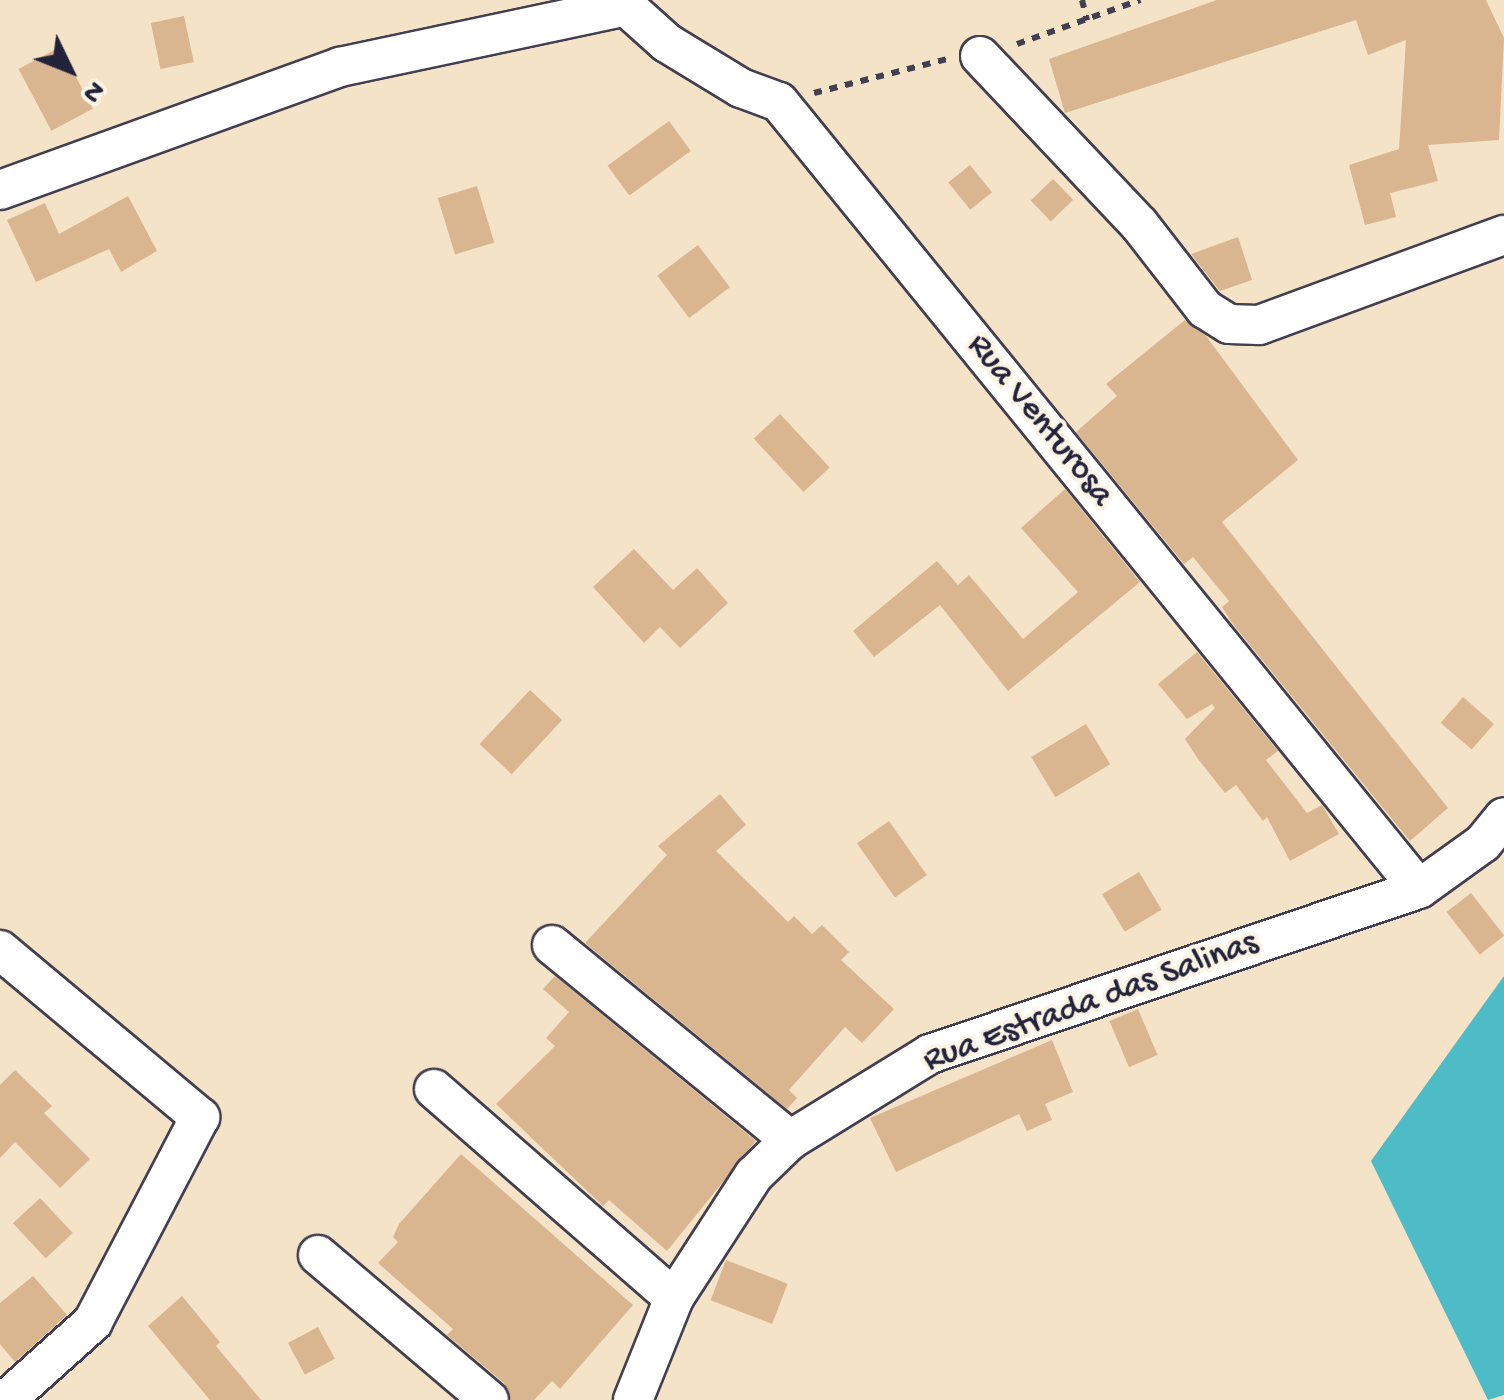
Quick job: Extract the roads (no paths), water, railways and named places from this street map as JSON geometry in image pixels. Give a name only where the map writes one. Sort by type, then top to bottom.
[{"type":"street","points":[[0,190],[340,67],[623,3]]},
{"type":"street","name":"Rua Venturosa","points":[[623,3],[667,43],[741,88],[779,102],[1419,888]]},
{"type":"street","points":[[980,56],[1139,224],[1205,309],[1229,324],[1259,324],[1504,235]]},
{"type":"street","name":"Rua Estrada das Salinas","points":[[633,1400],[674,1298],[742,1191],[790,1140],[930,1054],[1419,888],[1483,843],[1504,817]]},
{"type":"street","points":[[552,945],[790,1140]]},
{"type":"street","points":[[0,950],[200,1117],[93,1322],[6,1400]]},
{"type":"street","points":[[434,1089],[674,1298]]},
{"type":"street","points":[[318,1255],[489,1400]]},
{"type":"water","points":[[1504,976],[1504,1395],[1488,1400],[1371,1161]]}]
